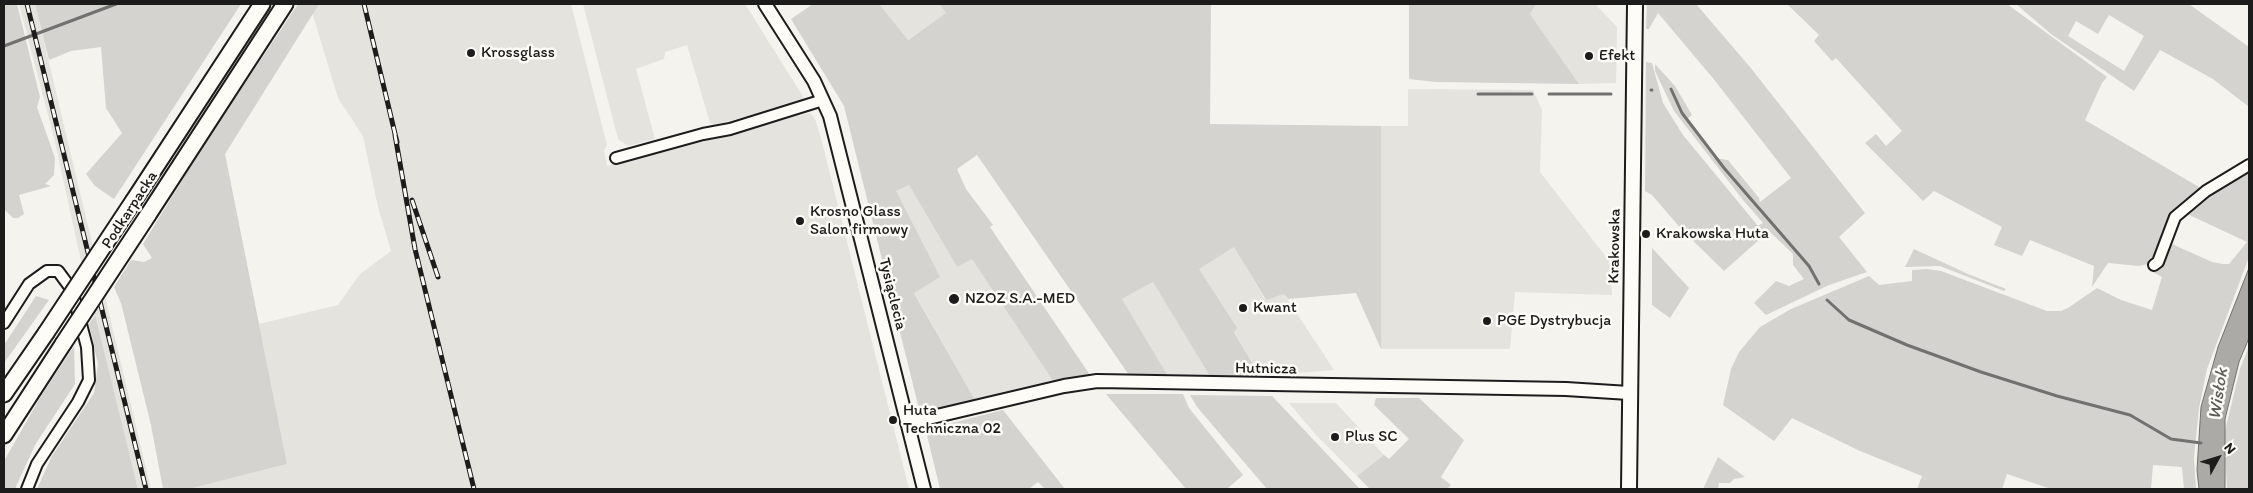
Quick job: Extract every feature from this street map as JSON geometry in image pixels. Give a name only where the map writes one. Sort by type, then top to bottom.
[{"type":"main road","name":"Podkarpacka","points":[[4,394],[262,4]]},
{"type":"main road","name":"Podkarpacka","points":[[4,435],[285,4]]},
{"type":"main road","name":"Krakowska","points":[[1629,489],[1635,4]]},
{"type":"street","name":"Tysiąclecia","points":[[765,4],[824,100],[836,133],[924,489]]},
{"type":"street","points":[[616,158],[703,134],[730,129],[824,100]]},
{"type":"street","points":[[2154,265],[2158,262],[2175,216],[2206,192],[2249,165]]},
{"type":"street","points":[[4,323],[29,284],[48,270],[58,271],[72,290],[87,347],[89,380],[78,402],[37,464],[27,489]]},
{"type":"street","name":"Hutnicza","points":[[907,423],[1064,386],[1096,381],[1557,389],[1629,393]]},
{"type":"shaded area","points":[[4,4],[17,4],[40,97],[37,107],[55,158],[54,175],[45,184],[51,186],[19,195],[24,214],[18,218],[13,218],[4,209]]},
{"type":"shaded area","points":[[19,4],[35,4],[151,489],[138,489],[83,270],[54,138]]},
{"type":"shaded area","points":[[35,4],[241,4],[114,199],[95,186],[86,174],[122,133],[106,108],[101,47],[71,51],[49,60]]},
{"type":"shaded area","points":[[298,4],[319,4],[225,154],[287,464],[189,489],[163,489],[151,425],[121,303],[114,287],[131,260],[144,262],[152,258],[143,244],[203,146]]},
{"type":"shaded area","points":[[319,4],[571,4],[607,145],[604,151],[607,166],[699,139],[810,113],[815,119],[821,138],[909,489],[189,489],[287,464],[259,324],[338,305],[360,274],[391,251],[378,207],[363,136],[338,98],[312,12]]},
{"type":"shaded area","points":[[583,4],[745,4],[804,98],[797,104],[713,125],[710,123],[687,45],[665,52],[664,59],[636,69],[655,139],[628,146],[618,139]]},
{"type":"shaded area","points":[[813,4],[879,4],[908,40],[946,13],[940,4],[1211,4],[1210,124],[1381,126],[1381,349],[1356,293],[1288,299],[1284,294],[1266,300],[1234,247],[1199,269],[1237,328],[1234,332],[1260,376],[1210,376],[1153,282],[1122,299],[1168,376],[1129,375],[977,155],[957,169],[966,189],[993,225],[990,227],[1090,375],[1053,381],[972,259],[957,267],[909,185],[896,191],[940,277],[914,293],[975,400],[920,413],[844,106],[791,19]]},
{"type":"shaded area","points":[[879,4],[940,4],[947,13],[907,40]]},
{"type":"shaded area","points":[[1409,4],[1536,4],[1530,14],[1579,84],[1436,82],[1409,79]]},
{"type":"shaded area","points":[[1536,4],[1595,4],[1617,27],[1616,83],[1579,84],[1530,14]]},
{"type":"shaded area","points":[[1647,4],[1696,4],[1750,67],[1865,213],[1839,237],[1867,272],[1829,285],[1766,315],[1754,303],[1776,281],[1789,286],[1804,279],[1793,265],[1793,254],[1769,231],[1724,271],[1683,231],[1652,195],[1645,191],[1646,62],[1652,63],[1663,103],[1683,135],[1758,226],[1763,223],[1674,111],[1655,71],[1655,64],[1675,86],[1692,115],[1686,120],[1714,158],[1728,160],[1759,198],[1760,202],[1791,178],[1712,77],[1658,13],[1649,29],[1646,29]]},
{"type":"shaded area","points":[[1787,4],[2007,4],[2107,77],[2102,83],[2085,120],[2204,190],[2180,209],[2153,263],[2139,266],[2108,263],[2092,287],[2094,266],[2030,240],[2022,256],[1994,245],[2002,227],[1934,191],[1923,201],[1865,143],[1876,134],[1886,146],[1902,131],[1836,58],[1832,61],[1814,41],[1819,35]]},
{"type":"shaded area","points":[[2016,4],[2189,4],[2249,47],[2249,107],[2213,79],[2160,50],[2134,91],[2051,34]],"holes":[[[2109,15],[2144,36],[2124,71],[2068,36],[2076,21],[2098,34]]]},
{"type":"shaded area","points":[[1408,89],[1533,90],[1542,110],[1540,172],[1610,262],[1612,295],[1515,292],[1510,349],[1381,349],[1381,126],[1408,126]]},
{"type":"shaded area","points":[[2249,168],[2249,257],[2207,369],[2199,408],[2194,457],[2196,489],[2184,489],[2182,467],[2153,465],[2151,489],[2051,489],[2007,474],[2002,489],[1917,489],[1922,476],[1860,451],[1792,418],[1774,441],[1723,405],[1731,369],[1739,352],[1760,327],[1791,309],[1869,276],[1879,285],[1912,281],[1912,270],[1927,269],[1941,271],[2047,311],[2061,311],[2068,308],[2097,288],[2121,300],[2152,310],[2162,277],[2149,270],[2160,261],[2167,245],[2172,244],[2212,262],[2229,264],[2247,242],[2183,212]]},
{"type":"shaded area","points":[[909,185],[957,267],[972,258],[1053,381],[975,400],[914,292],[896,191]]},
{"type":"shaded area","points":[[1234,246],[1265,300],[1284,294],[1334,370],[1260,376],[1198,269]]},
{"type":"shaded area","points":[[1652,248],[1689,288],[1670,318],[1652,305]]},
{"type":"shaded area","points":[[1914,249],[2006,289],[2004,291],[1940,266],[1905,267]]},
{"type":"shaded area","points":[[1153,282],[1210,376],[1168,376],[1122,299]]},
{"type":"shaded area","points":[[36,296],[49,300],[4,363],[4,345]]},
{"type":"shaded area","points":[[95,315],[138,489],[37,489],[52,456],[94,393],[98,364],[89,324]]},
{"type":"shaded area","points":[[74,346],[75,384],[35,445],[15,489],[4,489],[4,461],[41,396]]},
{"type":"shaded area","points":[[2249,346],[2249,489],[2227,489],[2224,435],[2240,369]]},
{"type":"shaded area","points":[[1106,394],[1183,394],[1189,408],[1243,475],[1227,489],[1186,489]]},
{"type":"shaded area","points":[[1190,395],[1272,396],[1360,489],[1267,489],[1197,407]]},
{"type":"shaded area","points":[[1376,398],[1419,398],[1464,440],[1441,477],[1451,485],[1447,489],[1370,489],[1357,476],[1384,455],[1389,459],[1409,439],[1374,405]]},
{"type":"shaded area","points":[[1289,403],[1336,403],[1384,455],[1357,476],[1316,435]]},
{"type":"shaded area","points":[[1003,410],[1065,489],[1045,489],[1038,482],[1029,489],[940,489],[926,431]]},
{"type":"shaded area","points":[[1718,457],[1745,477],[1734,479],[1730,483],[1719,483],[1718,489],[1703,489]]},
{"type":"water","name":"Wisłok","points":[[2249,268],[2249,338],[2239,362],[2225,419],[2225,489],[2199,489],[2197,470],[2201,407],[2218,347]]},
{"type":"waterway","points":[[4,46],[116,4]]},
{"type":"waterway","points":[[1671,89],[1682,113],[1724,168],[1809,266],[1819,284]]},
{"type":"waterway","points":[[1478,94],[1532,94]]},
{"type":"waterway","points":[[1549,94],[1611,94]]},
{"type":"waterway","points":[[1827,300],[1849,320],[1907,345],[1981,372],[2057,396],[2130,415],[2171,439],[2201,443]]},
{"type":"railway","points":[[27,4],[146,489]]},
{"type":"railway","points":[[364,4],[397,142]]},
{"type":"railway","points":[[395,135],[415,249],[474,489]]},
{"type":"railway","points":[[412,200],[438,277]]},
{"type":"place","name":"Krossglass","points":[[471,53]]},
{"type":"place","name":"Efekt","points":[[1589,56]]},
{"type":"place","name":"Krosno Glass Salon firmowy","points":[[800,221]]},
{"type":"place","name":"Krakowska Huta","points":[[1646,234]]},
{"type":"place","name":"NZOZ S.A.-MED","points":[[954,299]]},
{"type":"place","name":"Kwant","points":[[1243,308]]},
{"type":"place","name":"PGE Dystrybucja","points":[[1487,321]]},
{"type":"place","name":"Huta Techniczna 02","points":[[893,420]]},
{"type":"place","name":"Plus SC","points":[[1335,437]]}]
